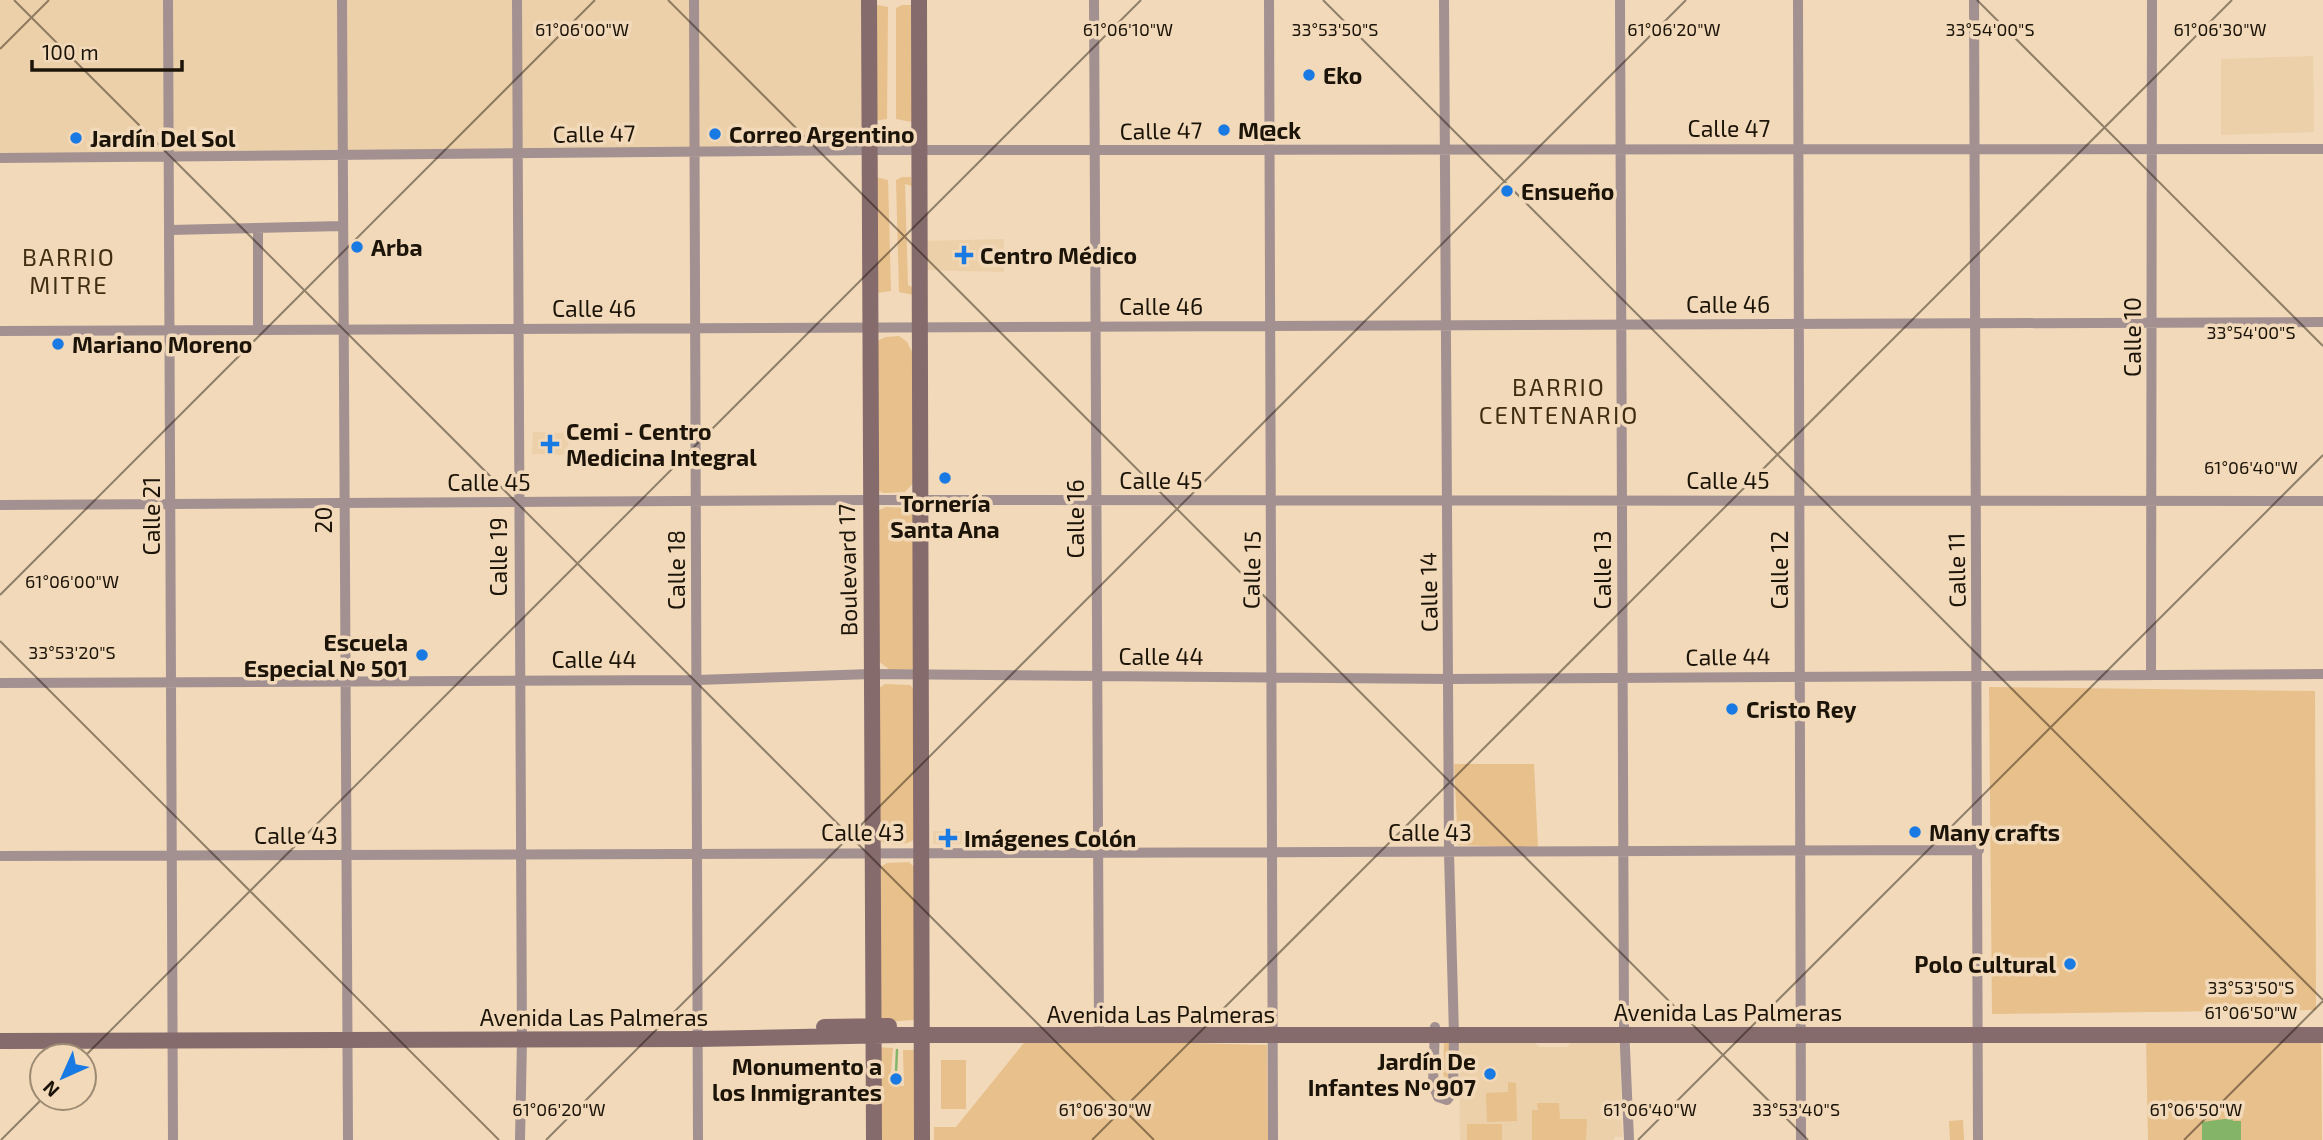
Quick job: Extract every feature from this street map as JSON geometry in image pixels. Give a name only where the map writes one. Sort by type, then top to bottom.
[{"type":"main road","name":"Boulevard 17","points":[[869,0],[870,852],[874,1140]]},
{"type":"main road","points":[[919,0],[922,327],[922,1140]]},
{"type":"main road","name":"Avenida Las Palmeras","points":[[1977,1031],[2323,1025]]},
{"type":"main road","name":"Avenida Las Palmeras","points":[[0,1041],[872,1031],[1799,1030],[2323,1035]]},
{"type":"main road","name":"Avenida Las Palmeras","points":[[0,1032],[172,1037]]},
{"type":"street","name":"Calle 21","points":[[168,0],[173,1140]]},
{"type":"street","name":"20","points":[[342,0],[348,1140]]},
{"type":"street","name":"Calle 19","points":[[517,0],[522,1035],[520,1140]]},
{"type":"street","name":"Calle 18","points":[[694,0],[698,1140]]},
{"type":"street","name":"Calle 16","points":[[1094,0],[1099,1032]]},
{"type":"street","name":"Calle 15","points":[[1269,0],[1273,1140]]},
{"type":"street","name":"Calle 14","points":[[1435,1031],[1433,1085],[1438,1097],[1447,1100],[1453,1092],[1454,1031],[1449,853],[1444,0]]},
{"type":"street","name":"Calle 13","points":[[1620,0],[1624,1031],[1629,1140]]},
{"type":"street","name":"Calle 12","points":[[1798,0],[1801,1140]]},
{"type":"street","name":"Calle 11","points":[[1973,0],[1979,850],[1978,1140]]},
{"type":"street","name":"Calle 10","points":[[2151,675],[2152,0]]},
{"type":"street","name":"Calle 47","points":[[0,158],[517,156],[869,150],[1093,152],[1974,147],[2323,149]]},
{"type":"street","points":[[170,230],[343,226]]},
{"type":"street","points":[[258,229],[258,330]]},
{"type":"street","name":"Calle 46","points":[[0,331],[2323,322]]},
{"type":"street","name":"Calle 45","points":[[0,505],[869,500],[2323,501]]},
{"type":"street","name":"Calle 44","points":[[0,682],[697,680],[871,674],[1450,679],[2323,674]]},
{"type":"street","name":"Calle 43","points":[[0,856],[698,856],[870,852],[1097,854],[1979,850]]},
{"type":"shaded area","points":[[0,0],[869,0],[869,150],[0,157]]},
{"type":"shaded area","points":[[873,4],[888,7],[887,119],[873,121]]},
{"type":"shaded area","points":[[912,5],[912,122],[896,119],[896,8]]},
{"type":"shaded area","points":[[2313,56],[2314,132],[2221,135],[2221,59]]},
{"type":"shaded area","points":[[876,177],[888,180],[891,291],[877,293]]},
{"type":"shaded area","points":[[911,177],[912,186],[905,184],[908,285],[914,288],[914,295],[899,292],[896,180]]},
{"type":"shaded area","name":"Centro Médico","points":[[1004,239],[1004,272],[925,270],[924,241]]},
{"type":"shaded area","points":[[899,336],[907,342],[912,352],[915,481],[905,492],[883,493],[878,490],[877,341]]},
{"type":"shaded area","name":"Cemi - Centro Medicina Integral","points":[[533,432],[569,433],[568,455],[532,454]]},
{"type":"shaded area","points":[[886,507],[907,508],[914,513],[916,666],[912,669],[890,670],[877,660],[879,510]]},
{"type":"shaded area","points":[[885,684],[910,685],[914,689],[915,839],[901,844],[885,843],[878,839],[878,689]]},
{"type":"shaded area","points":[[1989,687],[2315,691],[2316,1010],[1992,1014]]},
{"type":"shaded area","points":[[1454,764],[1534,764],[1538,848],[1458,845]]},
{"type":"shaded area","name":"Imágenes Colón","points":[[933,831],[963,831],[964,844],[933,844]]},
{"type":"shaded area","points":[[909,862],[916,869],[914,1020],[884,1022],[881,1021],[880,867],[887,863]]},
{"type":"shaded area","points":[[2146,1037],[2321,1038],[2322,1140],[2148,1140]]},
{"type":"shaded area","points":[[1027,1039],[1267,1045],[1268,1140],[934,1140],[934,1127],[956,1127]]},
{"type":"shaded area","points":[[1444,1041],[1451,1041],[1450,1093],[1443,1092]]},
{"type":"shaded area","points":[[1535,1042],[1539,1047],[1567,1047],[1572,1042],[1616,1042],[1620,1047],[1622,1137],[1614,1137],[1614,1140],[1460,1140],[1459,1043]]},
{"type":"shaded area","points":[[877,1047],[893,1048],[890,1085],[904,1086],[903,1050],[916,1050],[917,1140],[878,1140]]},
{"type":"shaded area","points":[[941,1060],[966,1060],[966,1109],[941,1109]]},
{"type":"shaded area","points":[[1508,1082],[1516,1083],[1517,1121],[1487,1122],[1486,1093],[1508,1092]]},
{"type":"shaded area","points":[[1537,1103],[1559,1103],[1560,1119],[1587,1119],[1586,1140],[1532,1140],[1532,1110],[1538,1110]]},
{"type":"shaded area","points":[[2232,1118],[2233,1121],[2241,1121],[2241,1140],[2202,1140],[2202,1122]]},
{"type":"shaded area","points":[[1963,1120],[1964,1140],[1950,1140],[1949,1121]]},
{"type":"shaded area","points":[[1467,1124],[1502,1124],[1502,1140],[1467,1140]]},
{"type":"waterway","points":[[896,1073],[897,1050]]},
{"type":"place","name":"Eko","points":[[1309,75]]},
{"type":"place","name":"M@ck","points":[[1224,130]]},
{"type":"place","name":"Correo Argentino","points":[[715,134]]},
{"type":"place","name":"Jardín Del Sol","points":[[76,138]]},
{"type":"place","name":"Ensueño","points":[[1507,191]]},
{"type":"place","name":"Arba","points":[[357,247]]},
{"type":"place","name":"Centro Médico","points":[[964,255]]},
{"type":"place","name":"Mariano Moreno","points":[[58,344]]},
{"type":"place","name":"Cemi - Centro Medicina Integral","points":[[550,444]]},
{"type":"place","name":"Tornería Santa Ana","points":[[945,478]]},
{"type":"place","name":"Escuela Especial Nº 501","points":[[422,655]]},
{"type":"place","name":"Cristo Rey","points":[[1732,709]]},
{"type":"place","name":"Many crafts","points":[[1915,832]]},
{"type":"place","name":"Imágenes Colón","points":[[948,838]]},
{"type":"place","name":"Polo Cultural","points":[[2070,964]]},
{"type":"place","name":"Jardín De Infantes Nº 907","points":[[1490,1074]]},
{"type":"place","name":"Monumento a los Inmigrantes","points":[[896,1079]]},
{"type":"district","name":"BARRIO MITRE","points":[[69,270]]},
{"type":"district","name":"BARRIO CENTENARIO","points":[[1559,400]]}]
